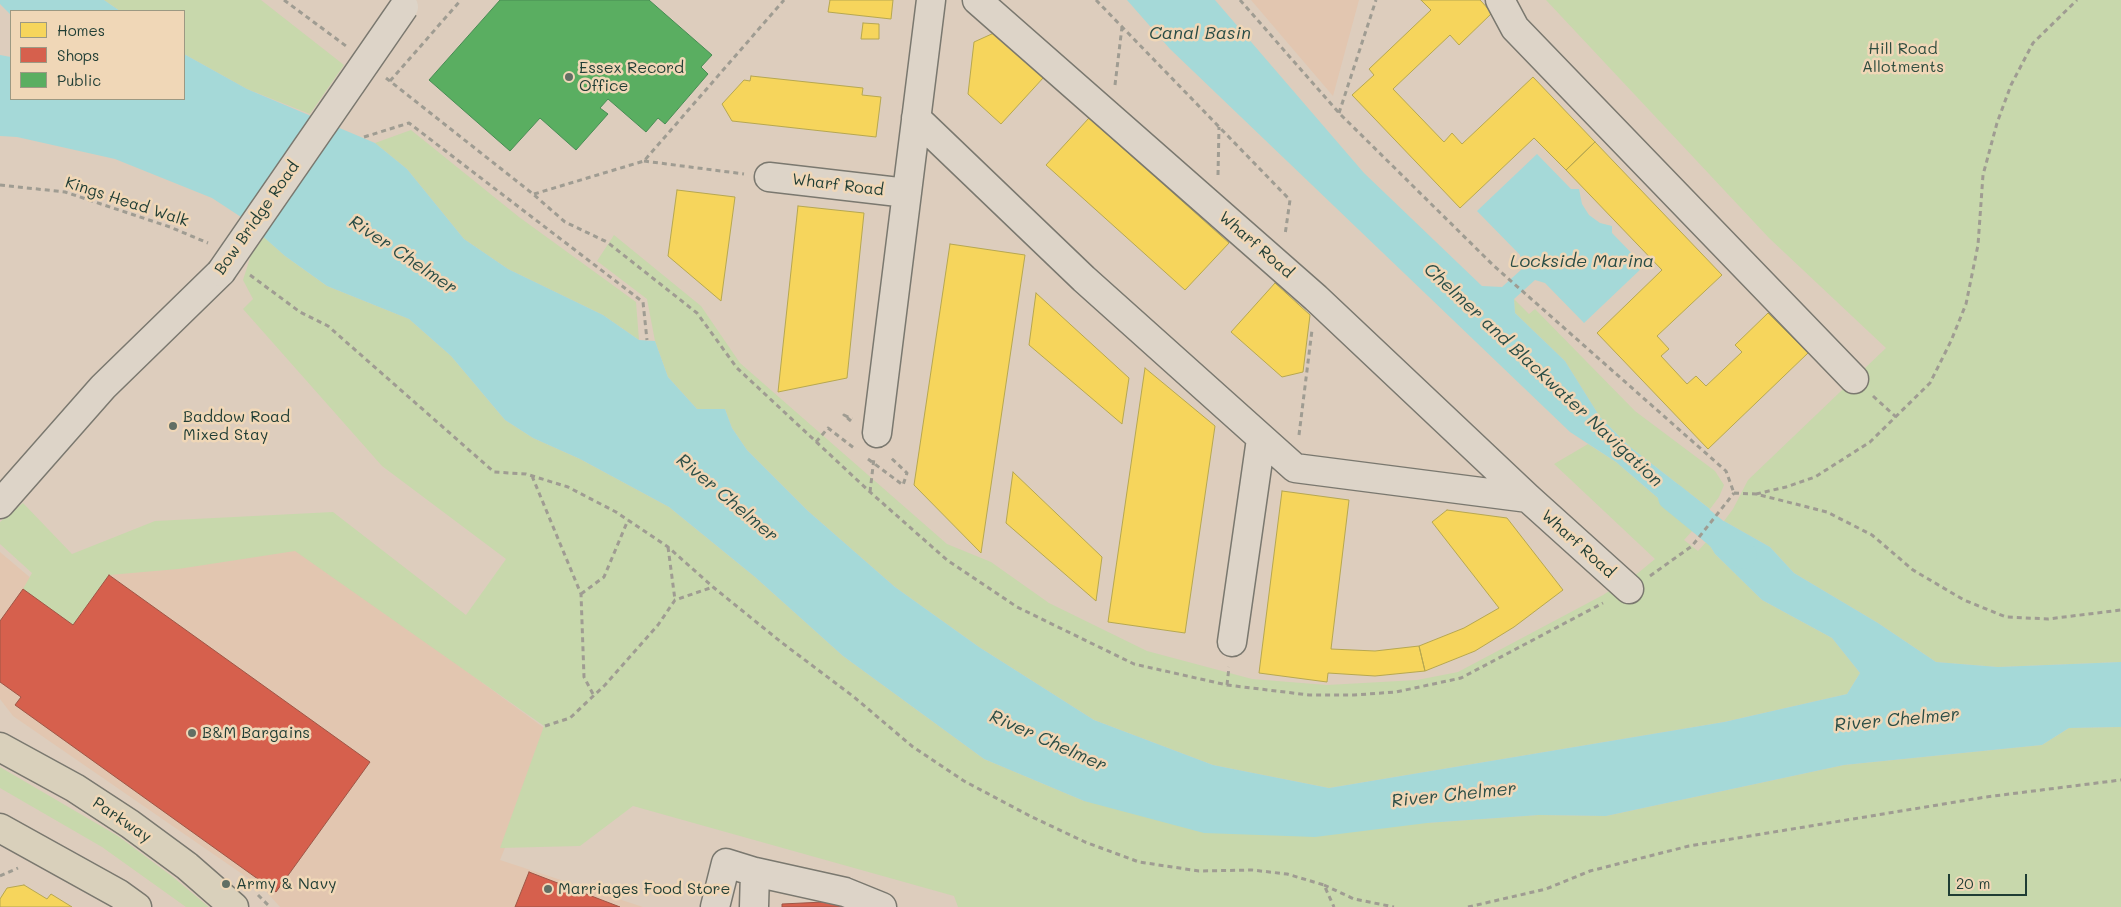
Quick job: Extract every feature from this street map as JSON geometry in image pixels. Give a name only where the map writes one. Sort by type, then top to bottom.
[{"type":"main road","name":"Parkway","points":[[0,747],[75,788],[130,824],[187,866],[234,907]]},
{"type":"main road","points":[[3,836],[119,894],[137,907]]},
{"type":"street","name":"Wharf Road","points":[[877,434],[931,0]]},
{"type":"street","name":"Wharf Road","points":[[977,0],[1316,298],[1528,498],[1629,589]]},
{"type":"street","points":[[1500,0],[1515,28],[1854,379]]},
{"type":"street","name":"Bow Bridge Road","points":[[0,504],[103,387],[221,272],[407,4]]},
{"type":"street","points":[[916,118],[1084,280],[1260,439],[1295,468]]},
{"type":"street","name":"Wharf Road","points":[[769,177],[907,193]]},
{"type":"street","points":[[1232,642],[1260,439]]},
{"type":"street","name":"Wharf Road","points":[[1295,468],[1528,498]]},
{"type":"street","points":[[715,907],[726,863],[755,872],[845,892],[882,907]]},
{"type":"street","points":[[754,907],[755,872]]},
{"type":"path","points":[[284,0],[348,47]]},
{"type":"path","points":[[390,80],[461,0]]},
{"type":"path","points":[[644,161],[784,0]]},
{"type":"path","points":[[1096,0],[1290,200]]},
{"type":"path","points":[[1240,0],[1339,113],[1494,266],[1726,471],[1734,493]]},
{"type":"path","points":[[1339,113],[1376,0]]},
{"type":"path","points":[[1756,494],[1786,487],[1815,477],[1870,442],[1930,383],[1951,341],[1966,304],[1978,245],[1983,175],[1997,123],[2011,85],[2033,43],[2077,0]]},
{"type":"path","points":[[1111,118],[1122,27]]},
{"type":"path","points":[[383,75],[533,194],[565,222],[606,242],[697,313],[736,368],[870,492],[947,560],[1017,607],[1134,664],[1226,685],[1309,695],[1354,696],[1396,692],[1461,678],[1629,589],[1682,555],[1692,546],[1734,493]]},
{"type":"path","points":[[364,137],[409,123],[642,302],[647,340]]},
{"type":"path","points":[[1217,211],[1219,127]]},
{"type":"path","points":[[533,194],[644,161],[769,177]]},
{"type":"path","name":"Kings Head Walk","points":[[0,185],[65,192],[170,227],[214,246]]},
{"type":"path","points":[[254,278],[300,312],[328,326],[494,472],[532,476],[568,487],[628,520],[668,547],[780,642],[854,697],[913,747],[964,781],[1030,816],[1085,842],[1139,862],[1199,871],[1252,870],[1287,874],[1324,885],[1354,899],[1394,907]]},
{"type":"path","points":[[1295,468],[1316,298]]},
{"type":"path","points":[[870,492],[877,434]]},
{"type":"path","points":[[532,476],[581,594],[584,677],[594,696]]},
{"type":"path","points":[[1734,493],[1756,494],[1827,512],[1872,535],[1913,570],[1964,600],[2006,617],[2048,619],[2121,610]]},
{"type":"path","points":[[581,594],[604,578],[628,520]]},
{"type":"path","points":[[668,547],[675,600]]},
{"type":"path","points":[[544,726],[570,718],[594,696],[658,625],[675,600],[713,587]]},
{"type":"path","points":[[1468,907],[1546,889],[1590,871],[1689,846],[1986,797],[2121,780]]},
{"type":"path","points":[[1324,885],[1334,907]]},
{"type":"shaded area","points":[[1251,0],[1359,0],[1333,96]]},
{"type":"shaded area","points":[[295,545],[551,733],[500,860],[643,907],[280,907],[264,889],[13,716],[0,699],[0,552],[72,613],[109,569]]},
{"type":"green space","points":[[104,0],[261,0],[344,65],[310,114],[247,89],[185,55],[185,10],[119,10]]},
{"type":"green space","name":"Hill Road Allotments","points":[[1546,0],[2121,0],[2121,662],[1998,667],[1936,662],[1878,623],[1794,573],[1770,547],[1724,521],[1733,509],[1748,480],[1886,348],[1769,238]]},
{"type":"green space","points":[[411,130],[519,217],[636,302],[639,340],[603,315],[508,269],[464,239],[407,169],[375,143]]},
{"type":"green space","points":[[614,235],[701,306],[740,363],[947,544],[991,562],[1049,603],[1147,651],[1252,679],[1327,685],[1417,680],[1458,672],[1603,595],[1638,573],[1655,559],[1554,464],[1588,444],[1616,462],[1694,529],[1684,540],[1698,551],[1707,541],[1715,554],[1762,600],[1832,638],[1860,673],[1847,694],[1724,722],[1329,788],[1213,765],[1094,720],[979,647],[895,587],[808,511],[747,450],[732,428],[725,409],[697,409],[668,377],[655,341],[647,299],[597,261]]},
{"type":"green space","points":[[264,237],[285,256],[327,286],[409,319],[451,356],[505,420],[533,438],[580,459],[669,507],[755,577],[843,656],[984,759],[1084,801],[1427,823],[1539,815],[1606,816],[1844,765],[2042,745],[2069,728],[2121,727],[2121,907],[958,907],[954,896],[633,806],[580,846],[500,848],[544,726],[295,551],[178,569],[109,575],[73,625],[23,589],[32,573],[0,544],[0,522],[23,503],[72,554],[155,521],[333,512],[466,615],[506,559],[382,466],[243,309],[253,299],[243,280],[251,255]]},
{"type":"green space","points":[[1514,299],[1529,314],[1535,309],[1635,411],[1715,471],[1724,485],[1719,497],[1710,509],[1629,446],[1600,417],[1565,361],[1515,313]]},
{"type":"green space","points":[[0,767],[118,836],[173,877],[209,907],[186,907],[102,847],[0,788]]},
{"type":"water","points":[[0,0],[104,0],[119,10],[10,10],[10,14],[0,4]]},
{"type":"water","name":"Canal Basin","points":[[1127,0],[1215,0],[1364,173],[1482,286],[1502,287],[1523,268],[1520,255],[1477,211],[1537,154],[1571,189],[1579,189],[1582,204],[1589,215],[1600,223],[1612,226],[1612,233],[1644,266],[1584,323],[1545,283],[1535,280],[1514,299],[1515,313],[1565,361],[1600,417],[1629,446],[1710,509],[1694,529],[1616,462],[1570,432],[1170,49]]},
{"type":"water","name":"River Chelmer","points":[[0,55],[10,57],[10,100],[185,100],[185,55],[247,89],[375,143],[407,169],[464,239],[508,269],[603,315],[639,340],[655,341],[668,377],[697,409],[725,409],[732,428],[747,450],[808,511],[895,587],[979,647],[1094,720],[1213,765],[1329,788],[1724,722],[1847,694],[1860,673],[1832,638],[1762,600],[1715,554],[1707,541],[1724,521],[1770,547],[1794,573],[1878,623],[1936,662],[1998,667],[2121,662],[2121,727],[2069,728],[2042,745],[1844,765],[1606,816],[1539,815],[1427,823],[1315,837],[1204,833],[1084,801],[984,759],[843,656],[755,577],[669,507],[580,459],[533,438],[505,420],[451,356],[409,319],[327,286],[285,256],[241,217],[212,198],[115,159],[17,137],[0,136]]},
{"type":"building: Homes","points":[[830,0],[893,0],[891,19],[828,12]]},
{"type":"building: Homes","points":[[1421,0],[1480,0],[1492,13],[1459,45],[1450,35],[1393,89],[1444,142],[1452,133],[1462,144],[1533,77],[1595,142],[1566,170],[1534,138],[1460,208],[1352,95],[1374,75],[1369,69],[1431,10]]},
{"type":"building: Homes","points":[[863,23],[879,24],[879,39],[861,39]]},
{"type":"building: Homes","points":[[994,33],[1044,77],[1001,124],[968,94],[974,42]]},
{"type":"building: Homes","points":[[751,76],[863,88],[862,95],[881,97],[876,137],[732,121],[722,104],[744,80],[750,81]]},
{"type":"building: Homes","points":[[1089,118],[1229,243],[1185,290],[1046,165]]},
{"type":"building: Homes","points":[[1595,142],[1722,275],[1657,336],[1669,349],[1661,356],[1687,384],[1696,376],[1706,386],[1742,352],[1735,345],[1768,313],[1808,353],[1708,449],[1597,333],[1662,270],[1566,170]]},
{"type":"building: Homes","points":[[677,190],[735,197],[721,301],[668,256]]},
{"type":"building: Homes","points":[[798,206],[864,213],[847,378],[778,392]]},
{"type":"building: Homes","points":[[950,244],[1025,255],[981,553],[914,485]]},
{"type":"building: Homes","points":[[1275,283],[1310,315],[1303,372],[1282,377],[1231,332]]},
{"type":"building: Homes","points":[[1036,293],[1129,378],[1122,424],[1029,345]]},
{"type":"building: Homes","points":[[1145,368],[1215,426],[1185,633],[1108,622]]},
{"type":"building: Homes","points":[[1013,472],[1102,557],[1096,601],[1006,523]]},
{"type":"building: Homes","points":[[1282,491],[1349,500],[1331,649],[1375,651],[1419,646],[1425,671],[1375,676],[1328,673],[1327,682],[1259,673]]},
{"type":"building: Homes","points":[[1447,510],[1507,518],[1563,590],[1514,627],[1475,651],[1425,671],[1419,646],[1464,628],[1499,608],[1432,522]]},
{"type":"building: Homes","points":[[24,885],[47,899],[51,894],[72,907],[0,907],[0,899],[7,888]]},
{"type":"building: Shops","name":"B&M Bargains","points":[[109,575],[370,762],[276,892],[15,705],[21,697],[0,682],[0,621],[23,589],[73,625]]},
{"type":"building: Shops","name":"Marriages Food Store","points":[[529,872],[620,907],[515,907]]},
{"type":"building: Shops","points":[[845,901],[845,907],[782,907],[782,904]]},
{"type":"building: Public","name":"Essex Record Office","points":[[500,0],[649,0],[712,55],[701,67],[708,74],[665,124],[658,118],[646,132],[608,99],[600,108],[608,114],[576,150],[540,118],[510,151],[429,80]]},
{"type":"waterway","name":"Chelmer and Blackwater Navigation","points":[[1672,497],[1743,555]]},
{"type":"place","name":"Essex Record Office","points":[[569,77]]},
{"type":"place","name":"Baddow Road Mixed Stay","points":[[173,426]]},
{"type":"place","name":"B&M Bargains","points":[[192,733]]},
{"type":"place","name":"Army & Navy","points":[[226,884]]},
{"type":"place","name":"Marriages Food Store","points":[[548,889]]},
{"type":"water label","name":"Lockside Marina","points":[[1582,261]]}]
